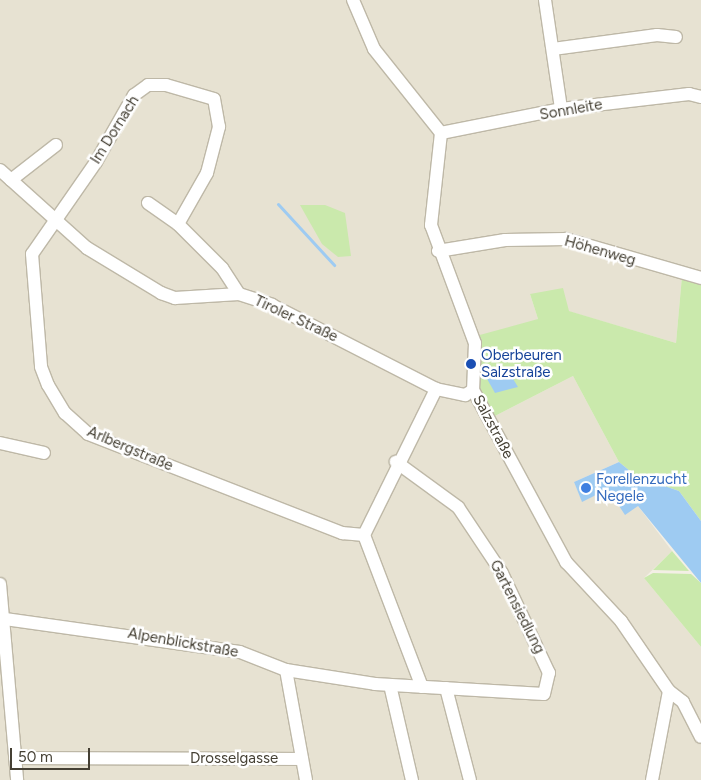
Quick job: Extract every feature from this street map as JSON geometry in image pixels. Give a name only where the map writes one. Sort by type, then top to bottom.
[{"type":"street","points":[[352,0],[374,49],[441,133]]},
{"type":"street","points":[[545,0],[561,110]]},
{"type":"street","points":[[553,49],[657,35],[676,37]]},
{"type":"street","name":"Im Dornach","points":[[54,222],[96,162],[134,95],[148,85],[166,85],[214,99],[219,127],[207,174],[178,224]]},
{"type":"street","name":"Sonnleite","points":[[441,133],[561,110],[689,94],[701,97]]},
{"type":"street","name":"Salzstraße","points":[[441,133],[432,194],[431,224],[438,252],[475,342],[473,390],[566,562],[621,621],[669,691],[683,702],[701,737]]},
{"type":"street","points":[[11,180],[56,145]]},
{"type":"street","name":"Tiroler Straße","points":[[0,170],[54,222],[87,248],[161,293],[175,298],[239,294],[272,305],[436,389],[465,395],[473,390]]},
{"type":"street","points":[[148,203],[178,224],[222,268],[239,294]]},
{"type":"street","name":"Arlbergstraße","points":[[54,222],[32,254],[31,274],[41,367],[65,413],[88,434],[342,533],[364,535]]},
{"type":"street","name":"Höhenweg","points":[[438,252],[505,240],[566,239],[701,278]]},
{"type":"street","points":[[422,687],[364,535],[396,462],[436,389]]},
{"type":"street","points":[[0,443],[44,453]]},
{"type":"street","name":"Gartensiedlung","points":[[396,462],[458,507],[502,573],[549,673],[544,694],[446,688]]},
{"type":"street","points":[[0,584],[5,619],[18,780]]},
{"type":"street","name":"Alpenblickstraße","points":[[5,619],[240,652],[286,670],[390,685],[446,688]]},
{"type":"street","points":[[286,670],[306,780]]},
{"type":"street","points":[[390,685],[412,780]]},
{"type":"street","points":[[446,688],[470,780]]},
{"type":"street","points":[[652,780],[669,691]]},
{"type":"street","name":"Drosselgasse","points":[[15,758],[302,759]]},
{"type":"shaded area","points":[[0,0],[701,0],[701,280],[682,276],[676,343],[568,311],[530,294],[538,319],[491,418],[573,376],[619,462],[574,482],[582,501],[609,489],[638,506],[672,551],[644,578],[701,647],[701,780],[0,780]]},
{"type":"green space","points":[[300,205],[325,205],[345,213],[351,256],[338,257],[322,244]]},
{"type":"green space","points":[[682,276],[701,280],[701,521],[679,491],[636,476],[619,462],[573,376],[491,418],[475,389],[476,336],[538,319],[530,294],[563,288],[569,311],[676,343]]},
{"type":"green space","points":[[672,551],[689,571],[653,570]]},
{"type":"green space","points":[[653,573],[691,574],[701,583],[701,647],[644,578]]},
{"type":"water","points":[[510,374],[518,387],[495,393],[486,377]]},
{"type":"water","points":[[619,462],[636,476],[679,491],[701,521],[701,583],[638,506],[625,515],[608,489],[582,502],[574,482]]},
{"type":"waterway","points":[[278,204],[334,265]]},
{"type":"place","name":"Oberbeuren Salzstraße","points":[[471,364]]},
{"type":"place","name":"Forellenzucht Negele","points":[[586,488]]}]
